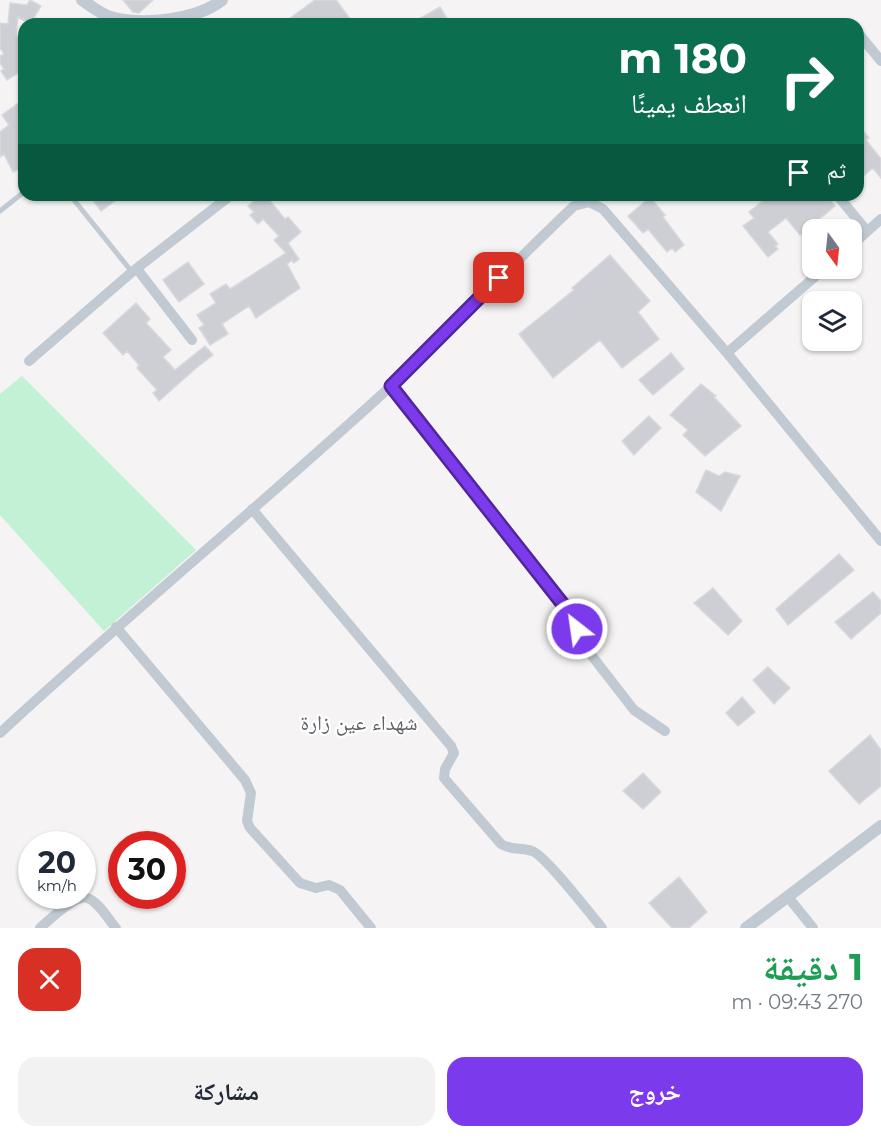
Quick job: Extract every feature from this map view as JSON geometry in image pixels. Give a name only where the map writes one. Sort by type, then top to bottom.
[{"type":"street","points":[[82,0],[110,18]]},
{"type":"street","points":[[177,18],[187,17],[222,0]]},
{"type":"street","points":[[864,40],[881,61]]},
{"type":"street","points":[[29,361],[135,271],[223,201]]},
{"type":"street","points":[[0,733],[116,627],[391,386],[574,206],[589,201],[603,209],[727,353],[880,539]]},
{"type":"street","points":[[842,201],[867,231]]},
{"type":"street","points":[[862,236],[881,219]]},
{"type":"street","points":[[135,271],[192,340]]},
{"type":"street","points":[[727,353],[812,279]]},
{"type":"street","points":[[391,386],[569,612],[585,647],[634,710],[665,731]]},
{"type":"street","points":[[252,509],[451,746],[454,753],[445,769],[444,778],[501,844],[510,849],[533,851],[551,867],[602,928]]},
{"type":"street","points":[[116,627],[245,780],[251,793],[247,820],[250,828],[300,883],[316,888],[328,885],[340,890],[371,928]]},
{"type":"street","points":[[746,928],[881,826]]},
{"type":"street","points":[[40,928],[68,905],[82,897],[88,898],[96,905],[116,928]]},
{"type":"street","points":[[788,897],[813,928]]},
{"type":"lane","points":[[0,211],[18,197]]},
{"type":"lane","points":[[75,201],[135,271]]},
{"type":"green space","points":[[22,376],[196,550],[104,631],[0,515],[0,394]]},
{"type":"building","points":[[30,0],[41,6],[34,18],[18,17],[16,35],[18,38],[18,73],[7,80],[1,71],[4,69],[0,63],[0,56],[4,54],[0,48],[0,23],[8,24],[10,3],[27,5]]},
{"type":"building","points":[[123,0],[153,0],[139,13],[133,12]]},
{"type":"building","points":[[315,0],[336,0],[350,18],[290,18]]},
{"type":"building","points":[[440,7],[446,18],[421,18]]},
{"type":"building","points":[[18,103],[18,170],[13,172],[4,154],[0,157],[0,132],[9,125],[2,115]]},
{"type":"building","points":[[864,132],[869,138],[866,140],[881,159],[881,178],[873,168],[864,175]]},
{"type":"building","points":[[94,201],[115,201],[101,211]]},
{"type":"building","points":[[254,201],[270,201],[285,219],[288,217],[301,232],[288,243],[299,259],[287,264],[300,288],[256,318],[249,306],[222,324],[228,334],[210,345],[199,328],[204,325],[197,315],[216,303],[210,294],[226,284],[230,289],[286,253],[274,240],[279,236],[263,219],[258,224],[250,215],[254,212],[248,206]]},
{"type":"building","points":[[645,201],[653,201],[684,245],[675,252],[672,248],[667,252],[648,229],[643,233],[628,216]]},
{"type":"building","points":[[763,201],[831,201],[835,206],[819,219],[802,219],[800,235],[786,218],[768,232],[778,244],[775,246],[778,249],[768,257],[743,226],[754,218],[749,212]]},
{"type":"building","points":[[610,255],[650,301],[638,312],[659,339],[622,368],[600,340],[553,378],[519,334],[574,290],[572,288]]},
{"type":"building","points":[[188,262],[204,284],[179,302],[163,280]]},
{"type":"building","points":[[136,303],[150,319],[146,323],[171,350],[163,357],[175,370],[205,346],[213,355],[159,401],[153,393],[157,390],[137,368],[139,365],[127,351],[123,355],[103,333]]},
{"type":"building","points":[[671,353],[684,369],[653,395],[639,380]]},
{"type":"building","points":[[701,384],[716,396],[714,397],[741,426],[705,456],[683,435],[688,430],[670,415]]},
{"type":"building","points":[[649,416],[661,428],[634,455],[622,441]]},
{"type":"building","points":[[706,470],[719,476],[725,472],[740,476],[721,511],[696,492]]},
{"type":"building","points":[[839,554],[854,570],[788,625],[776,609]]},
{"type":"building","points":[[713,588],[742,621],[728,635],[694,603]]},
{"type":"building","points":[[873,592],[881,601],[881,613],[851,639],[835,622]]},
{"type":"building","points":[[768,667],[790,688],[774,704],[753,680]]},
{"type":"building","points":[[742,697],[755,712],[738,726],[726,713]]},
{"type":"building","points":[[870,735],[881,750],[881,786],[859,804],[829,771]]},
{"type":"building","points":[[643,773],[661,792],[643,809],[623,791]]},
{"type":"building","points":[[679,877],[707,912],[689,928],[672,928],[649,903]]},
{"type":"district","name":"شهداء عين زارة","points":[[359,723]]},
{"type":"route","points":[[499,278],[391,386],[569,612],[577,629]]}]
